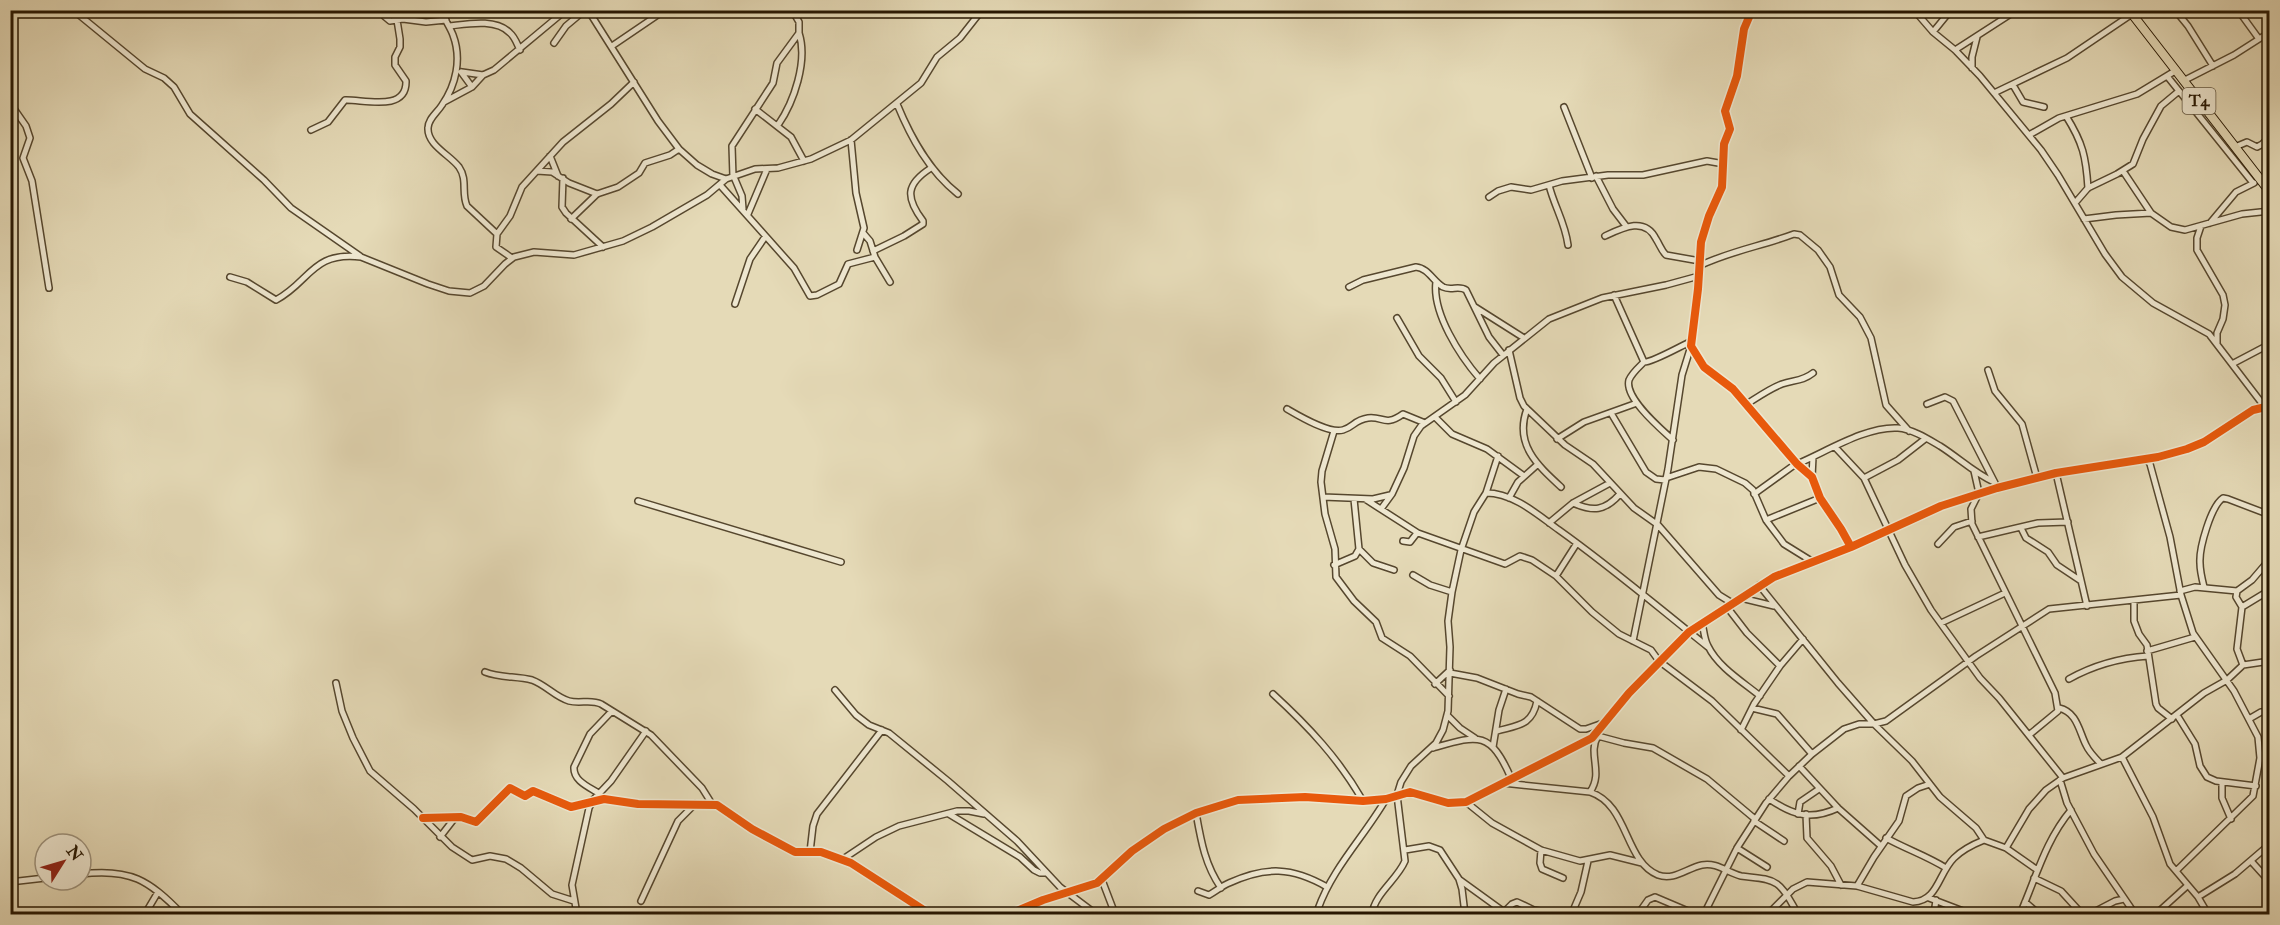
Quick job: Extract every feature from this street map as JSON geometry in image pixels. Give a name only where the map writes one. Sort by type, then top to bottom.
[{"type":"highway","name":"T4","points":[[2133,12],[2235,147],[2257,182],[2270,192]]},
{"type":"street","points":[[73,10],[135,62],[169,82],[190,114],[264,180],[291,208],[361,257],[449,291],[470,293],[484,286],[512,258],[534,252],[574,255],[603,247],[652,227],[731,178],[755,169],[768,169],[804,161],[838,148],[897,104],[921,82],[937,57],[960,38],[982,10]]},
{"type":"street","points":[[384,10],[387,19],[482,23],[501,27],[512,35],[520,50]]},
{"type":"street","points":[[441,10],[457,48],[457,66],[452,86],[430,121],[428,134],[435,145],[462,171],[467,206],[497,234]]},
{"type":"street","points":[[444,102],[472,87],[483,75],[494,70],[520,50],[566,10]]},
{"type":"street","points":[[554,43],[566,26],[586,10],[612,46],[678,149],[712,174],[731,178]]},
{"type":"street","points":[[612,46],[665,10]]},
{"type":"street","points":[[778,125],[790,107],[796,88],[802,48],[799,22],[792,10]]},
{"type":"street","points":[[1633,641],[1668,469],[1682,375],[1691,344],[1704,228],[1722,187],[1724,144],[1730,129],[1725,111],[1737,76],[1744,29],[1752,10]]},
{"type":"street","points":[[1590,792],[1597,773],[1593,747],[1596,736],[1605,722],[1659,661],[1689,632],[1759,585],[1774,577],[1851,548],[1995,485],[2176,453],[2204,442],[2239,418],[2267,406],[2209,334],[2138,292],[2113,266],[2050,162],[1972,68],[1933,32],[1914,10]]},
{"type":"street","points":[[1933,32],[1951,10]]},
{"type":"street","points":[[1955,50],[1977,38],[2017,10]]},
{"type":"street","points":[[2175,10],[2213,66]]},
{"type":"street","points":[[2238,10],[2259,39]]},
{"type":"street","points":[[1994,93],[2067,58],[2133,12]]},
{"type":"street","points":[[311,129],[328,122],[345,100],[378,104],[398,97],[404,91],[405,81],[394,61],[400,47],[397,20]]},
{"type":"street","points":[[2183,81],[2270,32]]},
{"type":"street","points":[[743,208],[742,196],[731,178],[732,146],[773,82],[777,63],[799,33]]},
{"type":"street","points":[[1972,68],[1972,57],[1977,38]]},
{"type":"street","points":[[457,66],[472,87]]},
{"type":"street","points":[[2029,135],[2050,122],[2137,93],[2175,70]]},
{"type":"street","points":[[462,72],[483,75]]},
{"type":"street","points":[[2167,76],[2257,182],[2231,196],[2210,224]]},
{"type":"street","points":[[512,258],[496,247],[497,234],[510,216],[522,187],[574,132],[611,104],[634,82]]},
{"type":"street","points":[[2013,85],[2023,102],[2044,107]]},
{"type":"street","points":[[2075,203],[2088,188],[2123,171],[2136,160],[2143,139],[2161,106],[2178,91]]},
{"type":"street","points":[[10,103],[26,126],[30,138],[23,158],[32,181],[49,288]]},
{"type":"street","points":[[897,104],[906,126],[931,168],[958,194]]},
{"type":"street","points":[[1564,107],[1594,177],[1626,226]]},
{"type":"street","points":[[755,109],[791,137],[804,161]]},
{"type":"street","points":[[2066,116],[2083,146],[2088,188]]},
{"type":"street","points":[[2235,147],[2247,142],[2257,147],[2266,141],[2270,130]]},
{"type":"street","points":[[851,140],[856,193],[864,222],[864,234],[857,250]]},
{"type":"street","points":[[571,219],[597,194],[618,187],[639,173],[645,163],[670,155],[678,149]]},
{"type":"street","points":[[550,156],[560,177],[562,207],[571,219],[603,247]]},
{"type":"street","points":[[1489,197],[1511,187],[1531,190],[1594,177],[1643,175],[1707,161],[1724,165]]},
{"type":"street","points":[[720,184],[794,267],[808,293],[814,297],[839,284],[846,265],[874,254],[923,223],[912,204],[912,185],[916,178],[931,168]]},
{"type":"street","points":[[748,214],[768,169]]},
{"type":"street","points":[[537,171],[552,172],[597,194]]},
{"type":"street","points":[[2123,171],[2151,213],[2179,230],[2210,224],[2242,214],[2270,211]]},
{"type":"street","points":[[2087,174],[2101,182]]},
{"type":"street","points":[[1549,185],[1563,220],[1568,245]]},
{"type":"street","points":[[2084,219],[2116,214],[2151,213]]},
{"type":"street","points":[[1605,236],[1626,226],[1649,228],[1666,255],[1700,264],[1794,234],[1800,235],[1813,245],[1828,263],[1839,295],[1860,316],[1873,346],[1886,405],[1910,431]]},
{"type":"street","points":[[2200,226],[2197,238],[2198,250],[2223,295],[2226,305],[2216,338],[2217,345]]},
{"type":"street","points":[[864,234],[870,241],[874,254],[890,282]]},
{"type":"street","points":[[735,304],[750,259],[765,237]]},
{"type":"street","points":[[230,278],[247,282],[276,300],[325,261],[341,256],[361,257]]},
{"type":"street","points":[[1348,287],[1363,280],[1418,267],[1424,269],[1436,282],[1446,288],[1463,287],[1489,337],[1503,355]]},
{"type":"street","points":[[1381,509],[1392,494],[1404,468],[1414,436],[1425,423],[1438,419],[1503,355],[1524,338],[1557,314],[1614,295],[1699,276]]},
{"type":"street","points":[[1436,282],[1435,295],[1439,310],[1457,349],[1480,379]]},
{"type":"street","points":[[1614,295],[1644,362]]},
{"type":"street","points":[[1474,306],[1524,338]]},
{"type":"street","points":[[1397,318],[1419,356],[1441,378],[1456,402]]},
{"type":"street","points":[[1673,440],[1637,403],[1629,382],[1644,362],[1653,361],[1672,350],[1691,344]]},
{"type":"street","points":[[1691,344],[1704,367],[1733,389],[1797,463],[1812,477]]},
{"type":"street","points":[[2232,364],[2270,344]]},
{"type":"street","points":[[1509,350],[1520,398],[1527,409],[1557,439],[1593,464],[1627,502],[1656,523],[1723,599],[1748,633],[1780,666]]},
{"type":"street","points":[[1988,370],[1995,391],[2022,424],[2037,477]]},
{"type":"street","points":[[1747,404],[1771,389],[1786,383],[1804,380],[1813,373]]},
{"type":"street","points":[[1927,404],[1945,397],[1953,401],[1995,485]]},
{"type":"street","points":[[1557,439],[1584,422],[1637,403]]},
{"type":"street","points":[[1287,409],[1334,431],[1346,430],[1359,420],[1374,417],[1381,421],[1394,420],[1403,414],[1425,423]]},
{"type":"street","points":[[1527,409],[1523,422],[1524,442],[1537,465],[1561,487]]},
{"type":"street","points":[[1611,413],[1647,472],[1656,479],[1666,479],[1693,468],[1716,469],[1745,483],[1754,494],[1766,520],[1784,544],[1813,562]]},
{"type":"street","points":[[1523,422],[1536,418]]},
{"type":"street","points":[[1438,419],[1457,437],[1487,449],[1524,476]]},
{"type":"street","points":[[1754,494],[1797,463],[1872,432],[1889,428],[1910,431],[1926,439],[1995,485]]},
{"type":"street","points":[[1334,431],[1322,471],[1325,514],[1335,549],[1334,565],[1339,582],[1354,601],[1376,622],[1382,638],[1410,656],[1449,696]]},
{"type":"street","points":[[1864,478],[1898,460],[1926,439]]},
{"type":"street","points":[[1835,447],[1864,478],[1910,574],[1941,623],[2061,779],[2071,810],[2094,854],[2135,915]]},
{"type":"street","points":[[1372,915],[1379,896],[1401,870],[1405,861],[1397,795],[1401,782],[1411,766],[1440,738],[1447,715],[1450,671],[1448,621],[1452,592],[1461,550],[1474,512],[1486,493],[1498,456]]},
{"type":"street","points":[[1813,457],[1812,477],[1820,498],[1851,548]]},
{"type":"street","points":[[2146,458],[2150,464],[2170,537],[2180,593],[2195,637],[2227,680],[2249,719],[2260,747],[2253,796],[2176,871]]},
{"type":"street","points":[[1509,498],[1515,486],[1537,465]]},
{"type":"street","points":[[1668,469],[1674,476]]},
{"type":"street","points":[[1974,471],[1979,493],[1971,509],[1972,521],[2005,593],[2051,683],[2059,708]]},
{"type":"street","points":[[2056,473],[2087,606]]},
{"type":"street","points":[[1549,523],[1573,503],[1610,483]]},
{"type":"street","points":[[1486,493],[1509,498],[1577,543],[1644,593],[1708,647],[1727,669],[1760,696]]},
{"type":"street","points":[[1323,496],[1365,499],[1381,498],[1392,494]]},
{"type":"street","points":[[1613,502],[1620,494]]},
{"type":"street","points":[[1766,520],[1820,498]]},
{"type":"street","points":[[1354,499],[1359,549],[1355,556]]},
{"type":"street","points":[[1365,499],[1417,533],[1505,564],[1516,558],[1525,557],[1556,576],[1606,624],[1633,641],[1644,645],[1659,661],[1712,701],[1789,776]]},
{"type":"street","points":[[2204,587],[2200,571],[2200,553],[2211,517],[2220,499],[2228,499],[2270,515]]},
{"type":"street","points":[[1958,500],[1971,509]]},
{"type":"street","points":[[638,501],[842,562]]},
{"type":"street","points":[[1573,503],[1594,510],[1613,502],[1627,502]]},
{"type":"street","points":[[1938,544],[1954,527],[1972,521]]},
{"type":"street","points":[[1978,537],[2038,523],[2068,522]]},
{"type":"street","points":[[2020,528],[2026,538],[2048,552],[2057,565],[2081,581]]},
{"type":"street","points":[[1403,541],[1410,542],[1417,533]]},
{"type":"street","points":[[1556,576],[1577,543]]},
{"type":"street","points":[[1359,549],[1373,563],[1394,570]]},
{"type":"street","points":[[1334,565],[1355,556],[1365,555]]},
{"type":"street","points":[[1704,915],[1737,848],[1769,799],[1799,766],[1844,729],[1859,724],[1886,721],[1968,661],[2049,609],[2134,600],[2204,587],[2237,591],[2252,580],[2270,559]]},
{"type":"street","points":[[1413,575],[1430,585],[1452,592]]},
{"type":"street","points":[[1759,585],[1824,667],[1874,724],[1912,761],[1946,802],[1976,828],[1984,840],[2006,848],[2036,869]]},
{"type":"street","points":[[2242,607],[2270,590]]},
{"type":"street","points":[[2237,591],[2236,597],[2242,607],[2237,649],[2243,665]]},
{"type":"street","points":[[1941,623],[2005,593]]},
{"type":"street","points":[[1741,597],[1774,606]]},
{"type":"street","points":[[1723,599],[1727,606]]},
{"type":"street","points":[[2134,600],[2133,621],[2146,642],[2158,708],[2174,717],[2195,744],[2197,757],[2207,777],[2222,782],[2256,786]]},
{"type":"street","points":[[1702,622],[1708,647]]},
{"type":"street","points":[[2069,679],[2101,663],[2147,653],[2195,637]]},
{"type":"street","points":[[1741,730],[1752,708],[1780,666],[1803,639]]},
{"type":"street","points":[[2006,848],[2038,798],[2061,779],[2122,757],[2204,693],[2227,680],[2243,665],[2270,661]]},
{"type":"street","points":[[1435,684],[1450,671]]},
{"type":"street","points":[[1450,671],[1524,694],[1580,729],[1605,722]]},
{"type":"street","points":[[485,672],[530,680],[544,685],[561,698],[580,703],[594,701],[612,711],[646,731],[705,793],[712,804]]},
{"type":"street","points":[[336,682],[342,711],[366,765],[440,837],[472,860],[490,856],[506,859],[521,868],[552,894],[574,901]]},
{"type":"street","points":[[1493,747],[1499,710],[1506,689]]},
{"type":"street","points":[[835,690],[856,715],[915,753],[1017,841],[1067,893],[1096,915]]},
{"type":"street","points":[[1272,694],[1298,716],[1328,750],[1350,778],[1363,801]]},
{"type":"street","points":[[1497,731],[1530,720],[1538,701]]},
{"type":"street","points":[[1752,708],[1777,714],[1812,754]]},
{"type":"street","points":[[2029,735],[2059,708]]},
{"type":"street","points":[[2059,708],[2071,714],[2087,747],[2101,764]]},
{"type":"street","points":[[600,794],[578,780],[573,772],[590,735],[612,711]]},
{"type":"street","points":[[2249,719],[2261,712],[2270,711]]},
{"type":"street","points":[[1447,715],[1460,728],[1493,747],[1504,762],[1511,778]]},
{"type":"street","points":[[810,852],[817,814],[882,730]]},
{"type":"street","points":[[578,915],[572,885],[585,819],[593,800],[600,794],[646,731]]},
{"type":"street","points":[[1010,915],[1043,900],[1090,887],[1102,880],[1139,845],[1196,813],[1248,799],[1305,797],[1363,801],[1386,799],[1410,792],[1448,803],[1466,802],[1596,736],[1624,744],[1653,748],[1707,779],[1754,820],[1784,841]]},
{"type":"street","points":[[1431,748],[1476,738]]},
{"type":"street","points":[[2122,757],[2153,817],[2167,858],[2198,897],[2208,915]]},
{"type":"street","points":[[1799,766],[1838,808],[1881,846]]},
{"type":"street","points":[[2222,782],[2222,798],[2231,819]]},
{"type":"street","points":[[1503,783],[1590,792],[1606,800],[1643,863],[1658,875],[1678,875],[1705,864],[1793,889]]},
{"type":"street","points":[[1857,886],[1899,821],[1906,796],[1930,784]]},
{"type":"street","points":[[423,818],[461,817],[476,822],[510,788],[525,796],[533,791],[571,807],[604,799],[638,804],[712,804],[723,808],[752,829],[795,852],[826,853],[843,859],[864,870],[930,915]]},
{"type":"street","points":[[1798,814],[1800,802],[1819,789]]},
{"type":"street","points":[[641,901],[678,821],[697,804],[705,793]]},
{"type":"street","points":[[1313,915],[1339,866],[1370,826],[1386,799]]},
{"type":"street","points":[[1769,799],[1784,810],[1798,814],[1821,815],[1838,808]]},
{"type":"street","points":[[1466,802],[1492,824],[1541,850],[1580,861],[1610,855],[1643,863]]},
{"type":"street","points":[[2020,915],[2036,869],[2058,826],[2071,810]]},
{"type":"street","points":[[843,859],[889,830],[950,814],[969,811],[985,814]]},
{"type":"street","points":[[1196,813],[1205,859],[1221,888]]},
{"type":"street","points":[[950,814],[1020,858],[1034,870],[1046,873]]},
{"type":"street","points":[[1806,814],[1807,838],[1831,866],[1841,885]]},
{"type":"street","points":[[440,837],[456,818]]},
{"type":"street","points":[[1886,838],[1946,868]]},
{"type":"street","points":[[1934,915],[1933,899],[1946,868],[1955,857],[1984,840]]},
{"type":"street","points":[[2198,897],[2235,874],[2270,844]]},
{"type":"street","points":[[1405,850],[1437,847],[1459,879],[1465,915]]},
{"type":"street","points":[[1737,848],[1767,867]]},
{"type":"street","points":[[1541,850],[1542,869],[1563,878]]},
{"type":"street","points":[[1459,879],[1505,913],[1512,903],[1517,902],[1534,910],[1557,914],[1572,913],[1581,892],[1588,861]]},
{"type":"street","points":[[2251,861],[2270,882]]},
{"type":"street","points":[[1198,891],[1209,895],[1254,875],[1283,871],[1306,875],[1327,887]]},
{"type":"street","points":[[93,874],[106,873],[141,879],[182,915]]},
{"type":"street","points":[[2034,878],[2061,891],[2082,915]]},
{"type":"street","points":[[10,882],[33,879]]},
{"type":"street","points":[[1102,880],[1115,915]]},
{"type":"street","points":[[1768,915],[1793,889],[1807,882],[1857,886],[1913,902],[1933,899],[1971,915]]},
{"type":"street","points":[[1780,886],[1798,915]]},
{"type":"street","points":[[2156,915],[2187,886]]},
{"type":"street","points":[[145,915],[158,892]]},
{"type":"street","points":[[1638,915],[1648,900],[1655,897],[1695,915]]},
{"type":"street","points":[[2090,915],[2115,901],[2124,899]]},
{"type":"street","points":[[2025,902],[2039,915]]},
{"type":"cycle path","points":[[1752,10],[1744,29],[1737,76],[1725,111],[1730,129],[1724,144],[1722,187],[1709,216],[1701,242],[1691,346],[1704,367],[1733,389],[1797,464],[1812,477],[1820,498],[1851,547]]},
{"type":"cycle path","points":[[1010,914],[1043,900],[1097,883],[1132,851],[1164,829],[1196,813],[1238,800],[1305,797],[1363,801],[1386,799],[1410,792],[1448,803],[1466,802],[1592,738],[1629,693],[1689,632],[1774,577],[1851,547],[1941,506],[1997,488],[2056,473],[2158,457],[2187,449],[2204,442],[2253,410],[2270,406]]},
{"type":"cycle path","points":[[423,818],[461,817],[476,822],[510,788],[525,796],[533,791],[571,807],[604,799],[638,804],[717,805],[752,829],[795,852],[821,852],[851,863],[930,914]]}]
